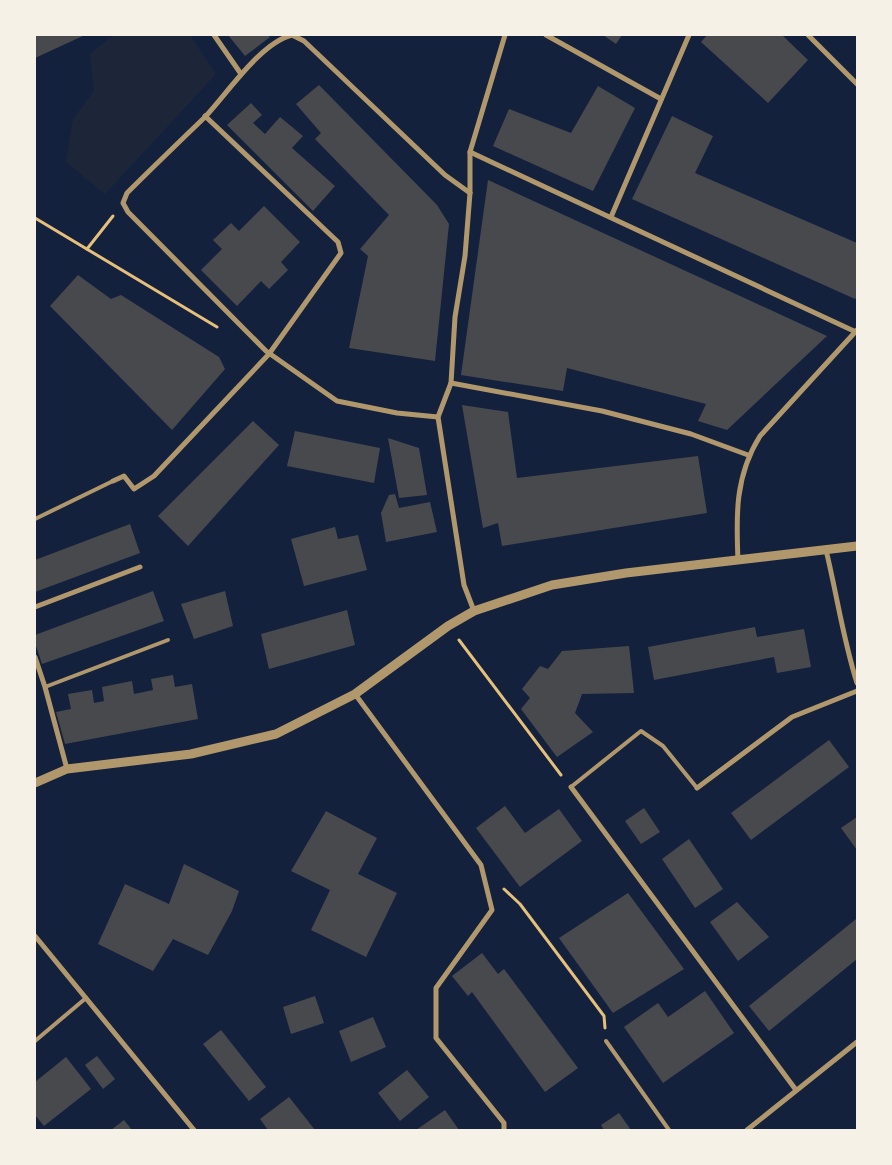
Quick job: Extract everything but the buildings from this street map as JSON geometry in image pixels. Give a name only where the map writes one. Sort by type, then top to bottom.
[{"type":"street","points":[[214,35],[242,74]]},
{"type":"street","points":[[438,417],[397,413],[337,400],[269,354],[128,212],[123,203],[127,193],[205,116],[242,74],[280,38],[292,35],[304,41],[445,175],[470,193]]},
{"type":"street","points":[[474,610],[464,585],[438,417],[450,382],[455,317],[464,256],[470,193],[470,152],[505,35]]},
{"type":"street","points":[[546,35],[661,99]]},
{"type":"street","points":[[611,217],[689,35]]},
{"type":"street","points":[[808,35],[857,84]]},
{"type":"street","points":[[113,480],[124,476],[134,489],[154,476],[269,354],[341,252],[338,242],[205,116]]},
{"type":"street","points":[[470,152],[856,331],[760,436],[748,455],[736,510],[738,561]]},
{"type":"street","points":[[450,382],[602,411],[691,434],[748,455]]},
{"type":"street","points":[[35,783],[66,769],[192,754],[276,734],[355,694],[448,626],[474,610],[552,585],[626,573],[857,546]]},
{"type":"street","points":[[826,550],[840,607],[845,644],[857,683]]},
{"type":"street","points":[[35,607],[140,568]]},
{"type":"street","points":[[35,657],[45,687],[66,769]]},
{"type":"street","points":[[696,788],[792,717],[857,690]]},
{"type":"street","points":[[355,694],[481,865],[492,910],[436,988],[436,1038],[504,1123],[504,1130]]},
{"type":"street","points":[[570,787],[796,1090]]},
{"type":"street","points":[[35,936],[194,1130]]},
{"type":"street","points":[[746,1130],[857,1042]]},
{"type":"lane","points":[[35,519],[113,480]]},
{"type":"lane","points":[[45,687],[168,640]]},
{"type":"lane","points":[[570,787],[640,731],[663,746],[696,788]]},
{"type":"lane","points":[[35,1041],[86,998]]},
{"type":"lane","points":[[606,1042],[669,1130]]},
{"type":"path","points":[[87,248],[123,203]]},
{"type":"path","points":[[35,218],[225,332]]},
{"type":"path","points":[[448,626],[570,787]]},
{"type":"path","points":[[481,865],[520,904],[604,1016],[606,1042]]},
{"type":"shaded area","points":[[114,35],[190,35],[216,74],[105,194],[66,162],[73,119],[94,91],[90,54]]}]
